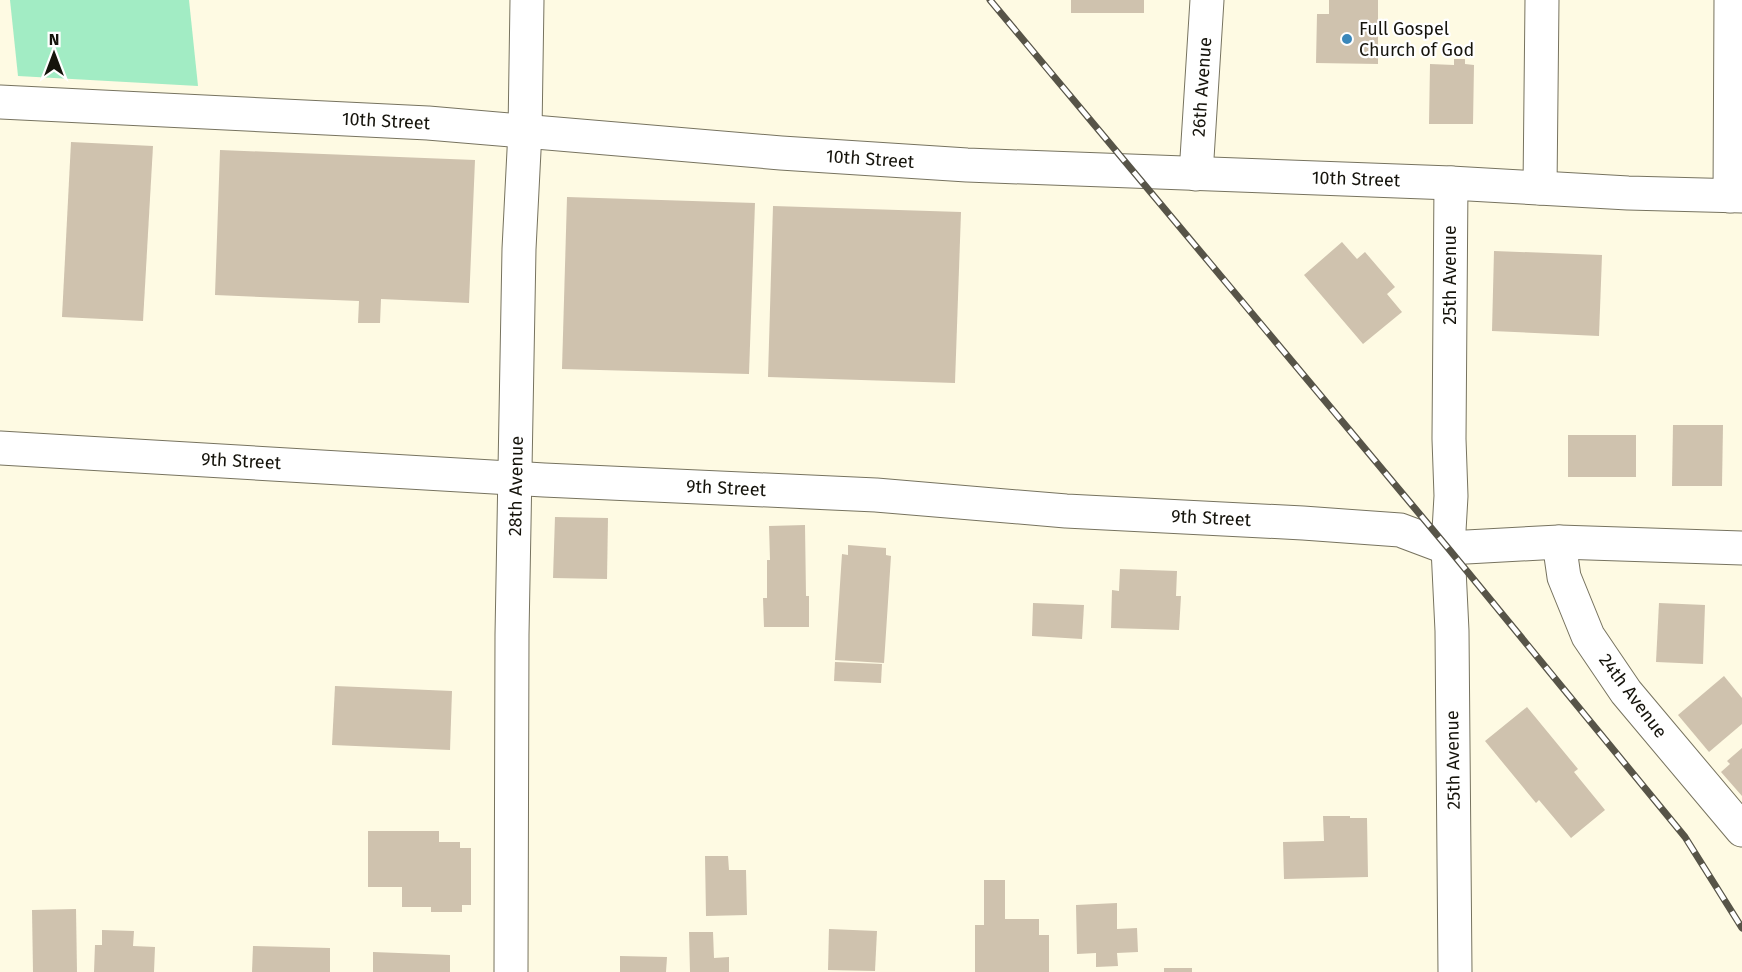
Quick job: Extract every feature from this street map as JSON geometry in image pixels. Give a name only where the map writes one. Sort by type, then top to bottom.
[{"type":"street","name":"28th Avenue","points":[[511,972],[512,635],[519,249],[525,131],[527,0]]},
{"type":"street","name":"26th Avenue","points":[[1196,174],[1207,0]]},
{"type":"street","points":[[1540,188],[1542,0]]},
{"type":"street","points":[[1731,0],[1736,196]]},
{"type":"street","name":"10th Street","points":[[0,102],[428,123],[793,154],[967,165],[1736,196]]},
{"type":"street","name":"25th Avenue","points":[[1451,183],[1449,427],[1451,496],[1448,548],[1452,631],[1455,972]]},
{"type":"street","name":"9th Street","points":[[0,448],[516,478],[876,495],[1066,511],[1400,530],[1448,548]]},
{"type":"street","points":[[1448,548],[1559,542],[1742,548]]},
{"type":"street","name":"24th Avenue","points":[[1559,542],[1563,578],[1588,636],[1626,692],[1742,830]]},
{"type":"green space","points":[[10,0],[189,0],[198,86],[18,76]]},
{"type":"building","points":[[1071,0],[1144,0],[1144,13],[1071,13]]},
{"type":"building","name":"Full Gospel Church of God","points":[[1329,0],[1378,0],[1378,64],[1316,63],[1317,14],[1329,14]]},
{"type":"building","points":[[1454,59],[1465,59],[1465,64],[1474,65],[1473,124],[1429,124],[1430,64],[1454,65]]},
{"type":"building","points":[[71,142],[153,146],[143,321],[62,317]]},
{"type":"building","points":[[220,150],[475,160],[469,303],[381,299],[380,323],[358,323],[359,301],[215,295]]},
{"type":"building","points":[[567,197],[755,203],[749,374],[562,369]]},
{"type":"building","points":[[773,206],[961,212],[955,383],[768,377]]},
{"type":"building","points":[[1342,242],[1357,259],[1365,252],[1395,287],[1387,294],[1402,312],[1363,344],[1304,275]]},
{"type":"building","points":[[1494,251],[1602,255],[1599,336],[1492,331]]},
{"type":"building","points":[[1673,425],[1723,425],[1722,486],[1672,486]]},
{"type":"building","points":[[1568,435],[1636,435],[1636,477],[1568,477]]},
{"type":"building","points":[[555,517],[608,518],[607,579],[553,578]]},
{"type":"building","points":[[805,525],[809,627],[764,627],[763,598],[767,598],[767,560],[770,560],[769,526]]},
{"type":"building","points":[[848,545],[886,548],[886,555],[891,556],[884,663],[835,660],[842,554],[848,555]]},
{"type":"building","points":[[1120,569],[1177,571],[1176,596],[1181,596],[1179,630],[1111,628],[1112,590],[1119,591]]},
{"type":"building","points":[[1033,603],[1084,605],[1082,639],[1032,636]]},
{"type":"building","points":[[1659,603],[1705,605],[1703,664],[1656,662]]},
{"type":"building","points":[[835,662],[882,664],[881,683],[834,681]]},
{"type":"building","points":[[1724,676],[1742,698],[1742,724],[1709,752],[1678,715]]},
{"type":"building","points":[[335,686],[452,691],[450,750],[332,745]]},
{"type":"building","points":[[1527,707],[1578,769],[1574,772],[1605,810],[1571,838],[1539,800],[1536,803],[1485,741]]},
{"type":"building","points":[[1742,748],[1742,796],[1721,772],[1730,764],[1727,761]]},
{"type":"building","points":[[1323,816],[1367,818],[1368,877],[1284,879],[1283,842],[1324,841]]},
{"type":"building","points":[[368,831],[439,831],[439,842],[460,842],[460,848],[471,848],[471,905],[462,905],[462,912],[431,912],[431,907],[402,907],[402,887],[368,887]]},
{"type":"building","points":[[705,856],[728,856],[729,870],[746,870],[747,915],[706,916]]},
{"type":"building","points":[[984,880],[1005,880],[1005,919],[1039,919],[1039,935],[1049,935],[1049,972],[975,972],[975,925],[984,925]]},
{"type":"building","points":[[1117,903],[1117,929],[1137,928],[1138,952],[1117,953],[1118,966],[1096,967],[1096,953],[1077,954],[1076,905]]},
{"type":"building","points":[[76,909],[77,972],[33,972],[32,910]]},
{"type":"building","points":[[829,929],[877,931],[875,971],[828,970]]},
{"type":"building","points":[[102,930],[134,931],[133,946],[155,947],[154,972],[94,972],[95,945],[102,945]]},
{"type":"building","points":[[689,932],[713,932],[714,958],[729,957],[729,972],[690,972]]},
{"type":"building","points":[[253,946],[330,948],[330,972],[252,972]]},
{"type":"building","points":[[373,952],[450,955],[450,972],[373,972]]},
{"type":"building","points":[[620,956],[667,957],[666,972],[620,972]]},
{"type":"building","points":[[1164,968],[1192,968],[1192,972],[1164,972]]},
{"type":"railway","points":[[990,0],[1448,548],[1685,837],[1742,928]]},
{"type":"place","name":"Full Gospel Church of God","points":[[1347,39]]}]
